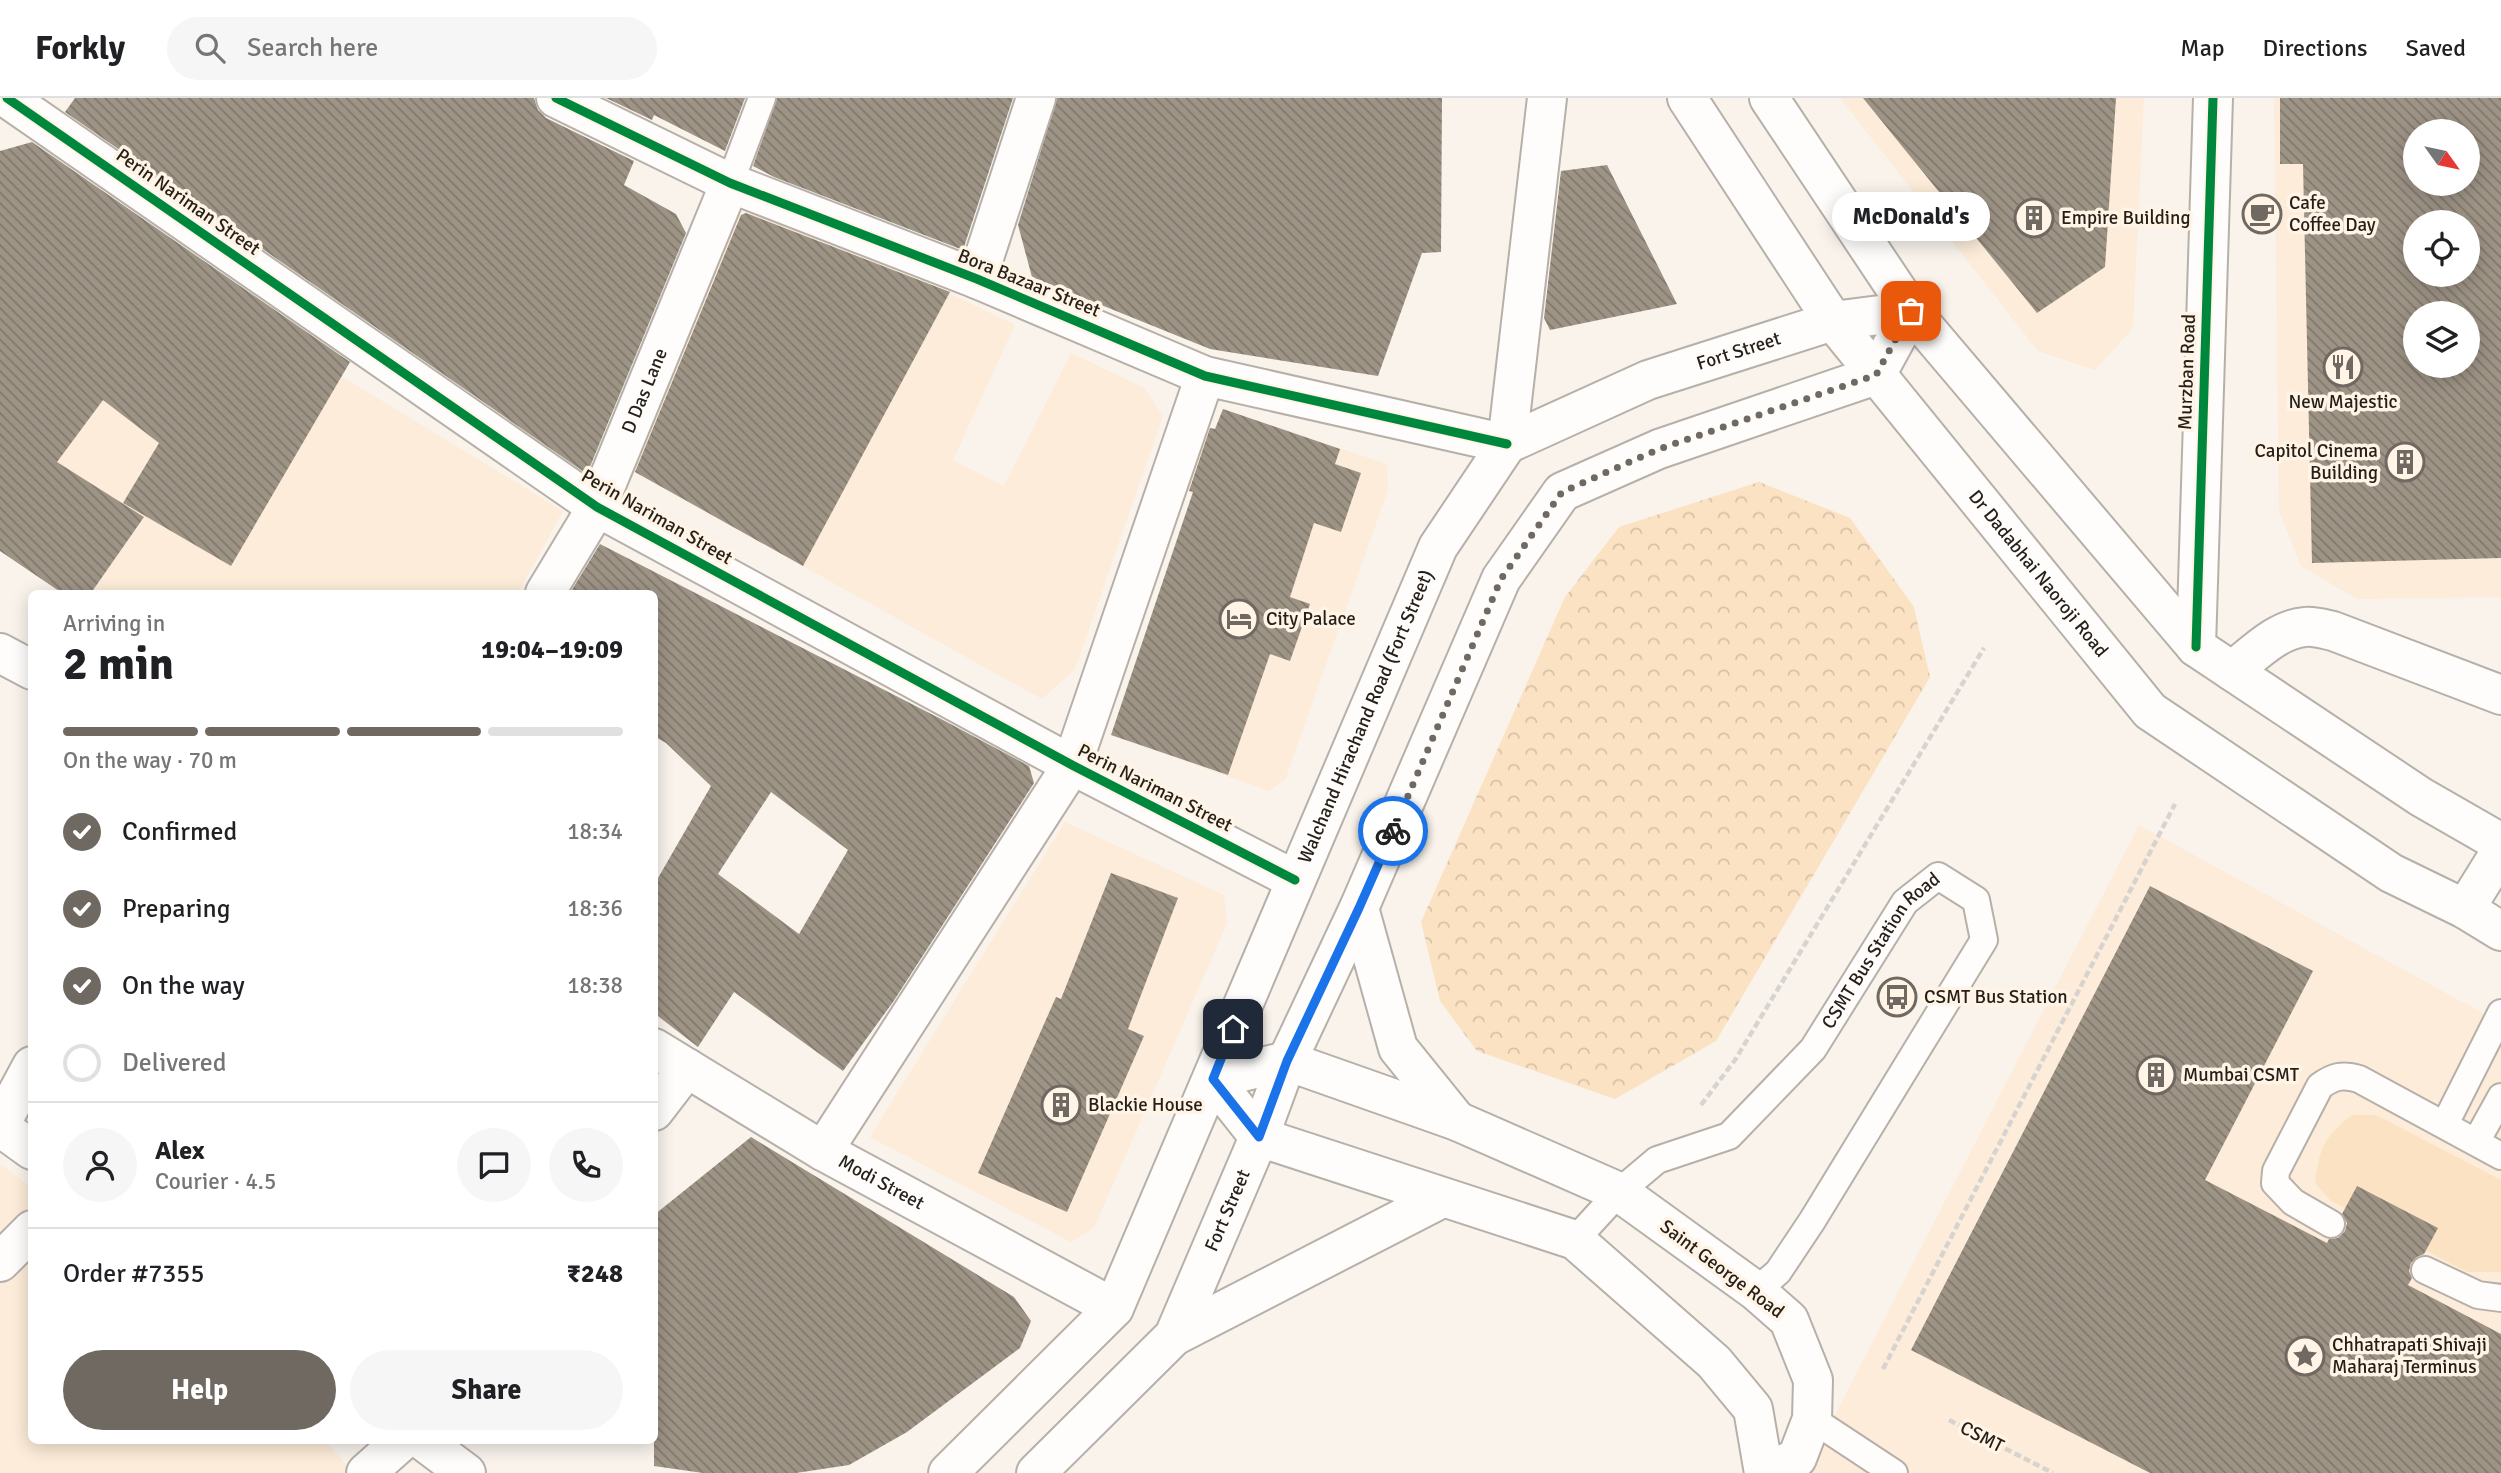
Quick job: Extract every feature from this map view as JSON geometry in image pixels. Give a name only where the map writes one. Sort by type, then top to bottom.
[{"type":"main road","points":[[0,110],[8,98]]},
{"type":"main road","name":"Perin Nariman Street","points":[[8,98],[597,507],[1073,765],[1294,880]]},
{"type":"main road","name":"Bora Bazaar Street","points":[[556,98],[730,183],[976,279],[1205,376],[1507,444]]},
{"type":"main road","points":[[976,279],[1035,98]]},
{"type":"main road","points":[[1507,444],[1548,98]]},
{"type":"main road","name":"Dr Dadabhai Naoroji Road","points":[[1688,98],[1833,321],[2150,711],[2391,873],[2465,909],[2501,931]]},
{"type":"main road","points":[[1769,98],[1911,311],[2196,647],[2421,797],[2501,843]]},
{"type":"main road","name":"Murzban Road","points":[[2196,647],[2213,98]]},
{"type":"main road","name":"D Das Lane","points":[[547,590],[597,507],[730,183]]},
{"type":"main road","points":[[1457,1121],[1398,1048],[1359,908],[1501,579],[1562,492],[1659,449],[1876,375],[1911,311]]},
{"type":"main road","name":"Fort Street","points":[[1507,444],[1648,380],[1833,321],[1911,311]]},
{"type":"main road","points":[[822,1151],[1073,765],[1205,376]]},
{"type":"main road","name":"Walchand Hirachand Road (Fort Street)","points":[[1213,1079],[1294,880],[1438,547],[1507,444]]},
{"type":"main road","points":[[2231,671],[2279,635],[2305,626],[2333,631],[2501,695]]},
{"type":"main road","points":[[0,653],[28,668]]},
{"type":"main road","points":[[2465,909],[2501,851]]},
{"type":"main road","name":"Fort Street","points":[[1036,1473],[1174,1336],[1259,1137],[1287,1061],[1359,908]]},
{"type":"main road","name":"Modi Street","points":[[658,1050],[822,1151],[1114,1308]]},
{"type":"main road","points":[[1213,1079],[1287,1061]]},
{"type":"main road","name":"Saint George Road","points":[[1259,1137],[1574,1240],[1714,1362],[1753,1409],[1764,1473],[1797,1458],[1812,1419],[1813,1380],[1789,1320],[1756,1291],[1619,1192],[1457,1121],[1287,1061]]},
{"type":"main road","points":[[658,1106],[687,1068]]},
{"type":"main road","points":[[28,1074],[0,1126],[28,1147]]},
{"type":"main road","points":[[1213,1079],[1259,1137]]},
{"type":"main road","points":[[948,1473],[1114,1308],[1213,1079]]},
{"type":"main road","points":[[1174,1336],[1443,1198]]},
{"type":"main road","points":[[0,1262],[28,1234]]},
{"type":"main road","points":[[366,1473],[398,1444]]},
{"type":"main road","points":[[427,1444],[466,1473]]},
{"type":"lane","points":[[730,183],[762,98]]},
{"type":"lane","name":"CSMT Bus Station Road","points":[[1574,1240],[1619,1192],[1657,1160],[1729,1136],[1813,1049],[1905,902],[1938,876],[1976,900],[1984,940],[1812,1221],[1778,1272],[1756,1291]]},
{"type":"lane","points":[[2445,1124],[2501,1013]]},
{"type":"lane","points":[[2331,1224],[2293,1202],[2275,1183],[2276,1171],[2320,1086],[2333,1077],[2359,1079],[2501,1156]]},
{"type":"lane","points":[[2476,1142],[2501,1097]]},
{"type":"lane","points":[[2425,1270],[2478,1295],[2501,1298]]},
{"type":"lane","points":[[1812,1419],[1894,1473]]},
{"type":"path","points":[[1657,1160],[1735,1060],[1984,648]]},
{"type":"path","points":[[1883,1369],[2175,804]]},
{"type":"shaded area","points":[[1840,98],[2144,98],[2133,328],[2095,370],[2038,351]]},
{"type":"shaded area","points":[[2274,98],[2501,98],[2501,597],[2357,599],[2301,566],[2279,511]]},
{"type":"shaded area","points":[[27,144],[244,317],[563,511],[520,590],[58,590],[0,551],[0,151]]},
{"type":"shaded area","points":[[765,204],[1015,325],[953,460],[1004,486],[1071,353],[1144,388],[1163,416],[1075,669],[1042,699],[621,465],[735,217]]},
{"type":"shaded area","points":[[1223,409],[1387,464],[1388,490],[1285,780],[1269,791],[1111,735],[1194,493],[1178,488],[1200,424],[1215,429]]},
{"type":"shaded area","points":[[1065,822],[1224,895],[1227,923],[1094,1228],[1071,1242],[870,1137]]},
{"type":"shaded area","name":"Mumbai CSMT","points":[[2139,825],[2501,1023],[2501,1473],[1805,1473]]},
{"type":"shaded area","points":[[0,1164],[28,1185],[28,1444],[328,1444],[354,1473],[0,1473]]},
{"type":"green space","points":[[1759,482],[1850,518],[1914,607],[1930,677],[1716,1041],[1615,1099],[1477,1051],[1440,1001],[1421,922],[1565,597],[1619,527]]},
{"type":"green space","points":[[2352,1115],[2376,1115],[2501,1180],[2501,1272],[2467,1272],[2330,1200],[2315,1183],[2321,1152],[2329,1137]]},
{"type":"building","points":[[75,98],[534,98],[538,110],[546,118],[634,161],[624,185],[676,214],[686,233],[587,474],[65,112]]},
{"type":"building","points":[[606,98],[745,98],[725,151],[654,115],[652,120]]},
{"type":"building","points":[[777,98],[1013,98],[963,250],[774,177],[753,166]]},
{"type":"building","points":[[1057,98],[1442,98],[1441,252],[1422,253],[1378,376],[1210,349],[1032,277],[1018,225]]},
{"type":"building","name":"Empire Building","points":[[1863,98],[2116,98],[2105,267],[2037,313]]},
{"type":"building","name":"Capitol Cinema Building","points":[[2280,98],[2501,98],[2501,558],[2312,563],[2303,164],[2280,164]]},
{"type":"building","points":[[32,142],[350,362],[231,566],[123,503],[159,443],[103,400],[57,462],[144,517],[93,590],[58,590],[0,551],[0,151]]},
{"type":"building","points":[[1607,165],[1677,304],[1550,330],[1544,318],[1561,171]]},
{"type":"building","points":[[746,213],[950,292],[803,566],[635,472],[741,215]]},
{"type":"building","points":[[1223,409],[1340,449],[1335,464],[1361,473],[1341,532],[1314,523],[1290,597],[1310,604],[1290,661],[1270,654],[1228,775],[1111,735],[1193,492],[1189,491],[1210,428],[1215,429]]},
{"type":"building","points":[[600,544],[1029,766],[1034,783],[893,1002],[843,1071],[734,992],[698,1047],[658,1016],[658,878],[711,786],[658,738],[658,590],[572,590]],"holes":[[[771,792],[848,850],[799,934],[718,874]]]},
{"type":"building","name":"Blackie House","points":[[1111,873],[1178,898],[1128,1029],[1144,1036],[1067,1212],[978,1173],[1056,997],[1061,999]]},
{"type":"building","name":"Mumbai CSMT","points":[[2150,886],[2313,971],[2205,1180],[2327,1243],[2329,1239],[2338,1238],[2345,1231],[2347,1223],[2342,1214],[2357,1186],[2438,1228],[2424,1254],[2411,1263],[2409,1271],[2412,1278],[2408,1285],[2501,1334],[2501,1473],[2150,1473],[1911,1350]]},
{"type":"building","points":[[751,1137],[1014,1297],[1031,1321],[1020,1348],[907,1432],[849,1465],[796,1473],[703,1473],[654,1466],[654,1444],[658,1444],[658,1212]]},
{"type":"cycle path","points":[[7,98],[597,507],[1072,765],[1295,880]]},
{"type":"cycle path","points":[[556,98],[730,183],[977,279],[1205,376],[1507,444]]},
{"type":"cycle path","points":[[2196,647],[2213,98]]},
{"type":"way so far","points":[[1393,831],[1501,579],[1562,492],[1659,449],[1876,375],[1911,311]]},
{"type":"place","name":"Cafe Coffee Day","points":[[2262,214]]},
{"type":"place","name":"Empire Building","points":[[2034,218]]},
{"type":"place","name":"McDonald's","points":[[1911,311]]},
{"type":"place","name":"New Majestic","points":[[2343,367]]},
{"type":"place","name":"Capitol Cinema Building","points":[[2405,462]]},
{"type":"place","name":"City Palace","points":[[1239,619]]},
{"type":"place","name":"CSMT Bus Station","points":[[1897,997]]},
{"type":"place","name":"Mumbai CSMT","points":[[2156,1075]]},
{"type":"place","name":"Blackie House","points":[[1061,1105]]},
{"type":"place","name":"Chhatrapati Shivaji Maharaj Terminus","points":[[2305,1356]]},
{"type":"route","points":[[1233,1029],[1213,1079],[1259,1137],[1287,1061],[1393,831]]}]
